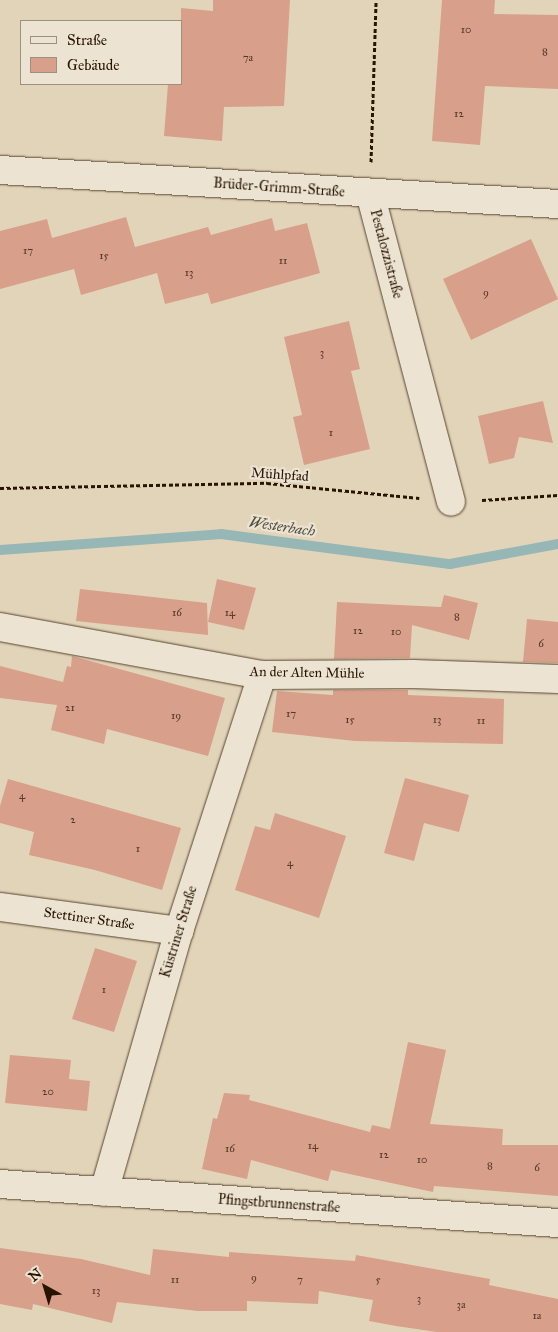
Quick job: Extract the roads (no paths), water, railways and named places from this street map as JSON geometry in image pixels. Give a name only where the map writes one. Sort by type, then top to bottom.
[{"type":"street","name":"Brüder-Grimm-Straße","points":[[0,170],[558,204]]},
{"type":"street","name":"Pestalozzistraße","points":[[370,193],[451,502]]},
{"type":"street","name":"An der Alten Mühle","points":[[0,627],[262,675],[413,674],[558,680]]},
{"type":"street","name":"Küstriner Straße","points":[[104,1192],[179,931],[262,675]]},
{"type":"street","name":"Stettiner Straße","points":[[0,906],[179,931]]},
{"type":"street","name":"Pfingstbrunnenstraße","points":[[0,1184],[558,1223]]},
{"type":"waterway","name":"Westerbach","points":[[0,550],[221,534],[450,564],[558,544]]}]
